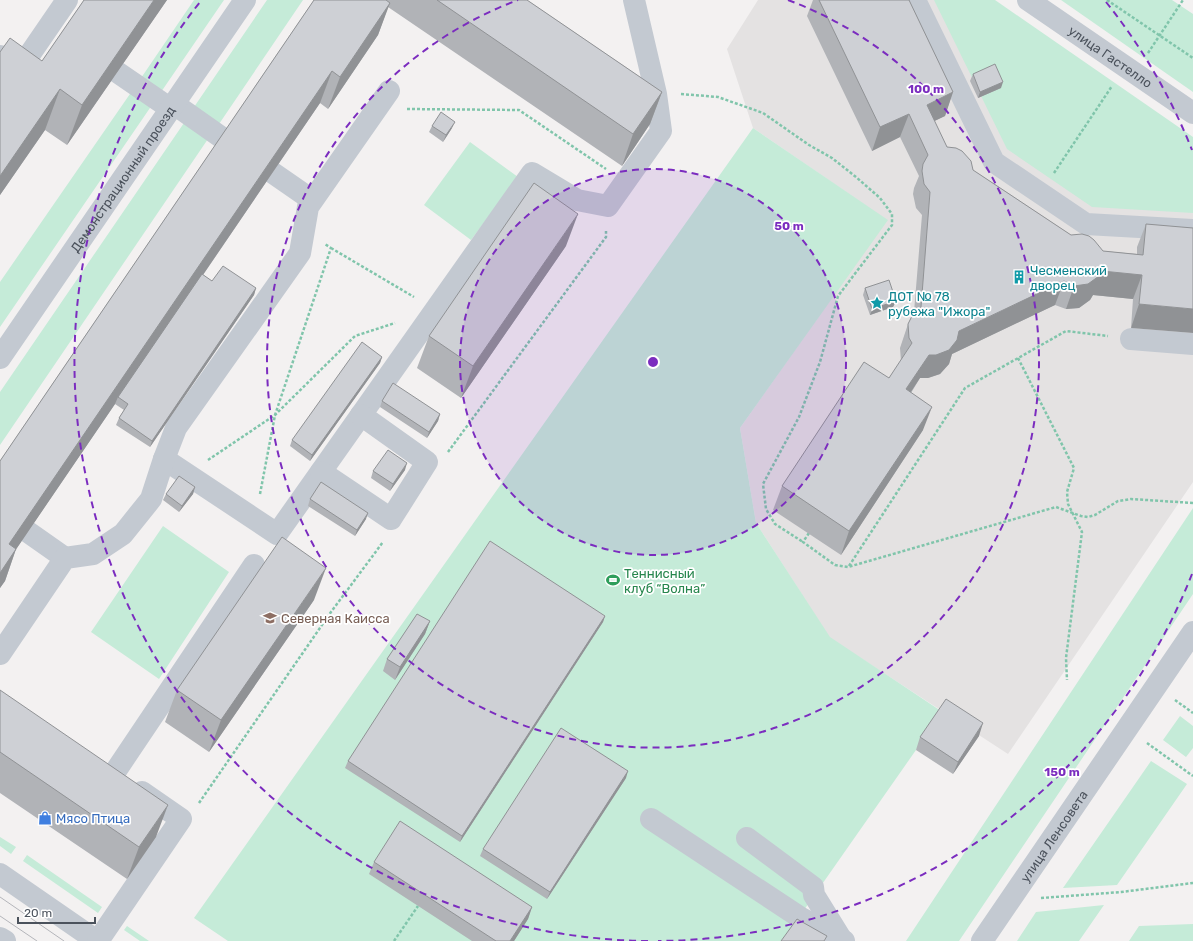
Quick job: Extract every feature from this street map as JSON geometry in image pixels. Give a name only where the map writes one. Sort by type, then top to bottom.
[{"type":"street","points":[[0,56],[19,70],[57,31],[67,0]]},
{"type":"street","name":"Демонстрационный проезд","points":[[0,358],[245,0]]},
{"type":"street","points":[[164,460],[277,534],[532,173],[577,200],[608,206],[661,131],[656,94],[634,0]]},
{"type":"street","points":[[915,0],[994,162],[1086,224],[1193,230]]},
{"type":"street","name":"улица Гастелло","points":[[1028,0],[1193,113]]},
{"type":"street","points":[[117,72],[228,142]]},
{"type":"street","points":[[28,532],[65,558],[93,554],[123,534],[152,499],[176,428],[300,253],[308,207],[389,91]]},
{"type":"street","points":[[273,173],[312,200]]},
{"type":"street","points":[[1131,339],[1193,344]]},
{"type":"street","points":[[321,472],[391,519],[427,462],[361,415]]},
{"type":"street","points":[[0,654],[65,558]]},
{"type":"street","points":[[115,772],[254,565]]},
{"type":"street","name":"улица Ленсовета","points":[[986,940],[1009,901],[1193,632]]},
{"type":"street","points":[[0,874],[97,941],[181,819],[96,759]]},
{"type":"street","points":[[650,819],[801,918],[842,939]]},
{"type":"street","points":[[747,838],[813,888],[814,895],[842,939]]},
{"type":"street","points":[[0,938],[5,941]]},
{"type":"path","points":[[1107,0],[1193,58]]},
{"type":"path","points":[[1040,194],[1114,82],[1134,73],[1183,0]]},
{"type":"path","points":[[656,94],[691,93],[718,97],[763,113],[809,145],[832,158],[880,198],[892,214],[892,225],[838,296],[820,362],[799,417],[763,484],[766,508],[776,524],[835,565],[848,567],[1056,507],[1074,514],[1088,517],[1095,515],[1118,501],[1131,499],[1193,503]]},
{"type":"path","points":[[376,109],[519,110],[625,182]]},
{"type":"path","points":[[448,453],[606,237],[608,206]]},
{"type":"path","points":[[304,228],[330,248],[435,310]]},
{"type":"path","points":[[255,520],[275,415],[330,248]]},
{"type":"path","points":[[187,475],[275,415],[355,336],[399,322]]},
{"type":"path","points":[[848,567],[965,388],[1066,331],[1131,339]]},
{"type":"path","points":[[1018,358],[1074,468],[1067,492],[1068,504],[1082,532],[1066,658],[1067,680]]},
{"type":"path","points":[[803,542],[809,533]]},
{"type":"path","points":[[181,819],[198,804],[331,612],[387,536]]},
{"type":"path","points":[[1127,729],[1193,776]]},
{"type":"path","points":[[1009,901],[1121,892],[1193,883]]},
{"type":"path","points":[[394,941],[418,906]]},
{"type":"shaded area","points":[[758,0],[990,0],[1193,142],[1193,482],[1008,754],[830,638],[756,523],[740,428],[887,220],[753,128],[727,49]]},
{"type":"green space","points":[[194,0],[224,0],[159,95],[139,81]]},
{"type":"green space","points":[[267,0],[303,0],[217,127],[192,110]]},
{"type":"green space","points":[[934,0],[995,0],[1193,137],[1193,213],[1092,207],[1007,149]]},
{"type":"green space","points":[[1061,0],[1172,0],[1193,14],[1193,92]]},
{"type":"green space","points":[[132,91],[152,105],[0,327],[0,282]]},
{"type":"green space","points":[[186,120],[210,136],[0,445],[0,392]]},
{"type":"green space","name":"Теннисный клуб “Волна”","points":[[753,128],[888,220],[740,428],[756,523],[830,637],[941,711],[916,750],[804,910],[809,941],[228,941],[194,918]]},
{"type":"green space","points":[[470,142],[518,177],[471,240],[424,205]]},
{"type":"green space","points":[[1193,508],[1193,594],[959,941],[906,941]]},
{"type":"green space","points":[[163,526],[229,572],[159,679],[91,632]]},
{"type":"green space","points":[[1180,716],[1193,726],[1193,748],[1186,757],[1163,740]]},
{"type":"green space","points":[[1151,761],[1187,784],[1117,885],[1063,888]]},
{"type":"green space","points":[[0,837],[16,847],[11,854],[0,846]]},
{"type":"green space","points":[[27,855],[102,907],[98,913],[23,861]]},
{"type":"green space","points":[[1104,905],[1079,941],[1017,941],[1036,912]]},
{"type":"green space","points":[[1193,924],[1193,941],[1129,941],[1139,926]]},
{"type":"green space","points":[[127,926],[149,941],[140,941],[124,930]]},
{"type":"building","points":[[84,0],[154,0],[82,105],[60,89],[0,176],[0,52],[10,38],[42,61]]},
{"type":"building","points":[[314,0],[386,0],[390,3],[340,77],[332,71],[9,544],[16,549],[0,573],[0,461]]},
{"type":"building","points":[[437,0],[527,0],[662,92],[633,134]]},
{"type":"building","name":"Чесменский дворец","points":[[819,0],[909,0],[953,92],[927,105],[947,147],[956,148],[962,151],[971,161],[973,170],[1071,235],[1082,234],[1089,236],[1103,251],[1143,255],[1146,224],[1193,228],[1193,309],[1139,304],[1142,275],[1102,271],[1099,276],[1088,284],[1074,286],[1064,281],[959,331],[957,340],[949,350],[936,355],[929,355],[906,389],[932,407],[849,531],[782,486],[864,362],[889,378],[912,343],[909,338],[908,324],[914,312],[921,307],[930,192],[924,184],[922,171],[923,164],[928,155],[909,114],[880,127]]},
{"type":"building","points":[[995,64],[1003,82],[980,92],[973,74]]},
{"type":"building","points":[[441,112],[455,122],[446,135],[432,126]]},
{"type":"building","points":[[534,183],[578,214],[473,366],[429,336]]},
{"type":"building","points":[[223,266],[256,288],[152,441],[119,418],[128,404],[118,397],[202,274],[212,281]]},
{"type":"building","points":[[889,280],[896,301],[872,309],[865,288]]},
{"type":"building","points":[[362,342],[382,357],[312,455],[292,440]]},
{"type":"building","points":[[393,383],[440,414],[429,432],[382,401]]},
{"type":"building","points":[[388,450],[407,463],[393,484],[373,471]]},
{"type":"building","points":[[179,476],[195,487],[182,506],[166,494]]},
{"type":"building","points":[[321,482],[368,513],[357,530],[310,499]]},
{"type":"building","points":[[282,537],[326,568],[221,720],[177,690]]},
{"type":"building","points":[[490,541],[605,616],[462,836],[348,761]]},
{"type":"building","points":[[417,614],[430,621],[400,667],[387,659]]},
{"type":"building","points":[[0,690],[168,805],[139,847],[0,752]]},
{"type":"building","points":[[946,699],[983,723],[958,762],[920,737]]},
{"type":"building","points":[[561,728],[628,771],[550,892],[483,849]]},
{"type":"building","points":[[400,821],[532,907],[510,941],[496,941],[374,862]]},
{"type":"building","points":[[797,919],[827,936],[824,941],[781,941]]},
{"type":"tram line","points":[[0,897],[64,941]]},
{"type":"tram line","points":[[0,916],[37,941]]},
{"type":"place","name":"Чесменский дворец","points":[[1019,277]]},
{"type":"place","name":"ДОТ № 78 рубежа \"Ижора\"","points":[[877,303]]},
{"type":"place","name":"Теннисный клуб “Волна”","points":[[613,580]]},
{"type":"place","name":"Северная Каисса","points":[[270,618]]},
{"type":"place","name":"Мясо Птица","points":[[45,818]]}]
